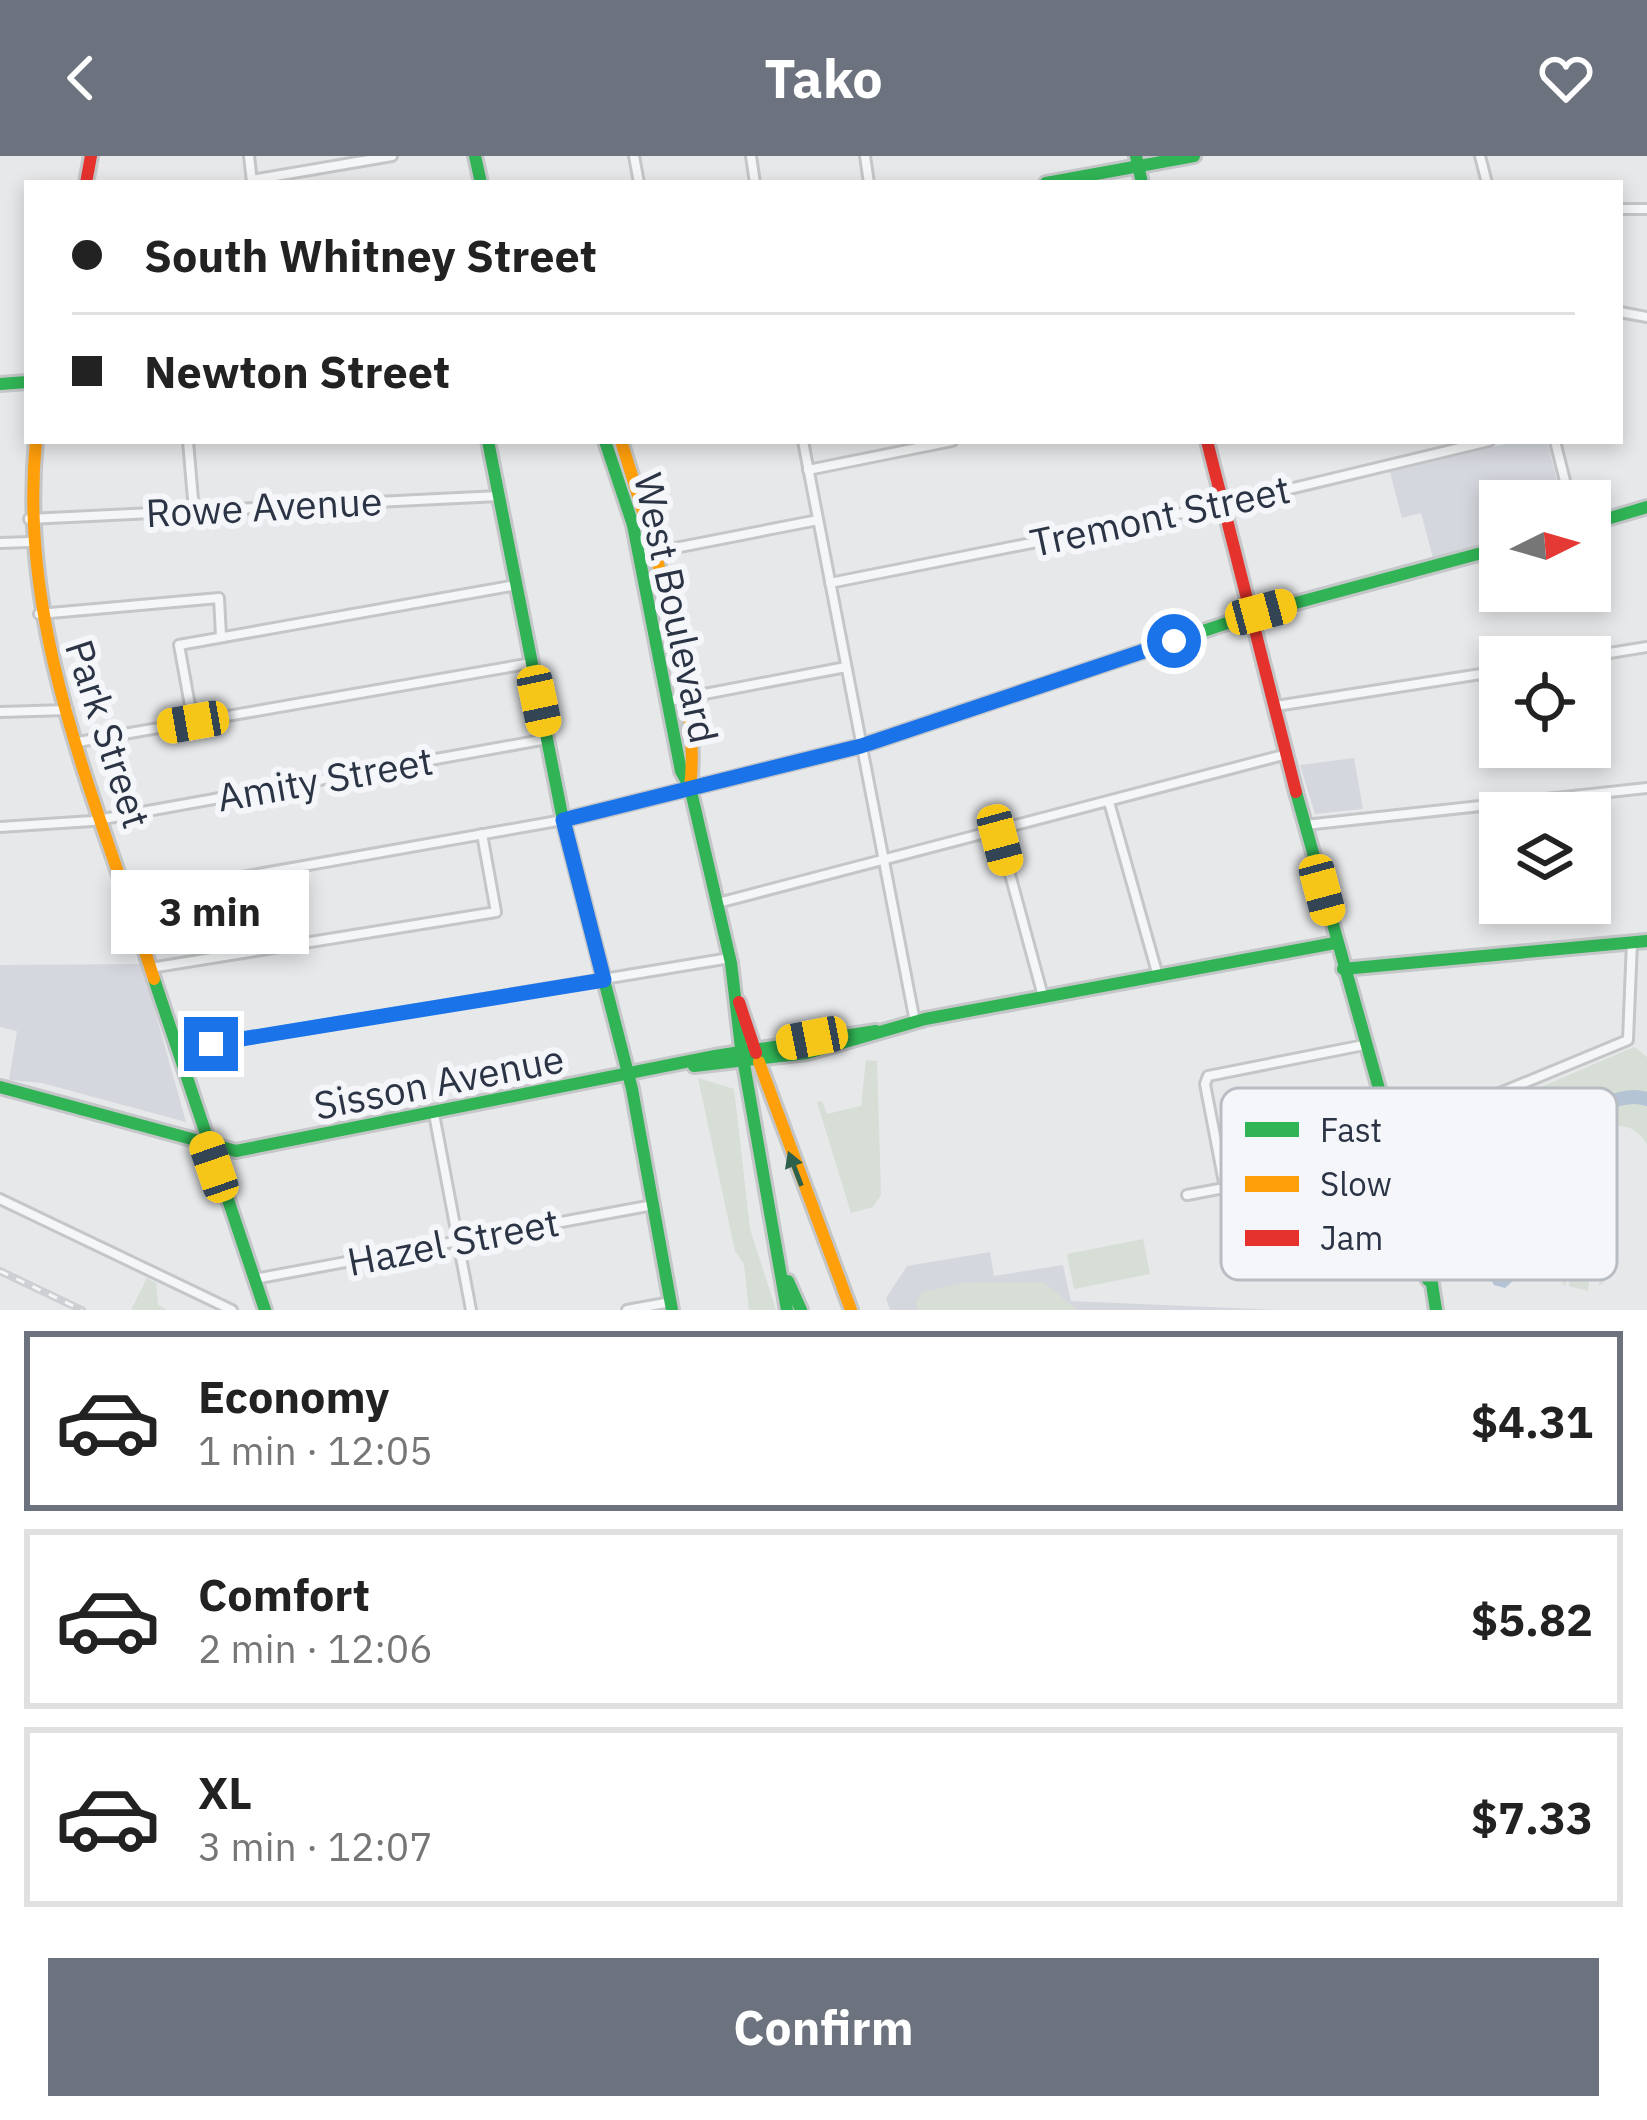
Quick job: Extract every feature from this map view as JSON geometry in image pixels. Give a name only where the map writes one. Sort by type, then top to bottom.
[{"type":"main road","points":[[1058,180],[1137,160],[1194,156]]},
{"type":"main road","name":"Park Street","points":[[36,444],[29,519],[39,614],[206,1144],[266,1310]]},
{"type":"main road","points":[[489,444],[563,820],[629,1076],[672,1306]]},
{"type":"main road","name":"West Boulevard","points":[[607,444],[625,475]]},
{"type":"main road","name":"West Boulevard","points":[[621,444],[750,1057]]},
{"type":"main road","points":[[1208,444],[1375,1088]]},
{"type":"main road","points":[[1611,518],[1647,507]]},
{"type":"main road","points":[[563,820],[861,746],[1251,614],[1479,554]]},
{"type":"main road","points":[[1342,969],[1647,941]]},
{"type":"main road","name":"Sisson Avenue","points":[[0,1087],[243,1151],[1335,943]]},
{"type":"main road","points":[[750,1057],[787,1310]]},
{"type":"main road","points":[[750,1057],[851,1310]]},
{"type":"main road","points":[[777,1247],[801,1310]]},
{"type":"main road","points":[[838,1272],[861,1310]]},
{"type":"main road","points":[[1428,1280],[1436,1310]]},
{"type":"street","points":[[263,180],[392,156]]},
{"type":"street","points":[[188,444],[194,511]]},
{"type":"street","points":[[803,444],[915,1022]]},
{"type":"street","points":[[808,470],[937,444]]},
{"type":"street","name":"Tremont Street","points":[[830,584],[1223,505],[1477,444]]},
{"type":"street","points":[[1556,444],[1565,480]]},
{"type":"street","name":"Rowe Avenue","points":[[29,519],[499,496]]},
{"type":"street","points":[[646,554],[818,520]]},
{"type":"street","points":[[0,543],[30,542]]},
{"type":"street","points":[[193,722],[179,645],[516,585]]},
{"type":"street","points":[[39,614],[219,598],[221,637]]},
{"type":"street","points":[[1611,653],[1647,647]]},
{"type":"street","points":[[78,742],[532,663]]},
{"type":"street","points":[[675,700],[846,667]]},
{"type":"street","points":[[1276,706],[1479,674]]},
{"type":"street","points":[[0,712],[68,710]]},
{"type":"street","name":"Amity Street","points":[[0,830],[103,818],[547,739]]},
{"type":"street","points":[[718,903],[1287,754]]},
{"type":"street","points":[[1304,825],[1647,788]]},
{"type":"street","points":[[1109,802],[1158,976]]},
{"type":"street","points":[[128,897],[563,820]]},
{"type":"street","points":[[998,830],[1043,997]]},
{"type":"street","points":[[150,968],[496,912],[482,834]]},
{"type":"street","points":[[1512,1088],[1628,1040],[1632,942]]},
{"type":"street","points":[[176,1050],[730,958]]},
{"type":"street","points":[[1221,1168],[1204,1084],[1212,1074],[1364,1045]]},
{"type":"street","points":[[434,1114],[471,1310]]},
{"type":"street","points":[[1186,1195],[1221,1189]]},
{"type":"street","points":[[0,1199],[232,1310]]},
{"type":"street","name":"Hazel Street","points":[[254,1280],[653,1205]]},
{"type":"street","points":[[627,1310],[672,1306]]},
{"type":"shaded area","points":[[1506,444],[1548,444],[1557,480],[1479,480],[1479,545],[1433,558],[1421,513],[1402,518],[1390,472]]},
{"type":"shaded area","points":[[1354,758],[1363,809],[1315,814],[1300,765]]},
{"type":"shaded area","points":[[142,964],[186,1122],[42,1083],[9,1080],[17,1031],[0,1027],[0,965]]},
{"type":"shaded area","points":[[1634,1047],[1647,1057],[1647,1144],[1637,1132],[1617,1126],[1617,1088],[1539,1088]]},
{"type":"shaded area","points":[[866,1060],[877,1061],[881,1195],[873,1207],[851,1213],[817,1102],[822,1101],[827,1114],[861,1106]]},
{"type":"shaded area","points":[[698,1078],[734,1089],[750,1229],[776,1310],[749,1310],[744,1264],[735,1251]]},
{"type":"shaded area","points":[[1143,1239],[1150,1274],[1074,1289],[1067,1254]]},
{"type":"shaded area","points":[[990,1252],[994,1276],[1063,1265],[1071,1301],[1276,1310],[890,1310],[886,1298],[907,1266]]},
{"type":"shaded area","points":[[147,1278],[156,1283],[158,1305],[167,1310],[131,1310]]},
{"type":"shaded area","points":[[1570,1280],[1589,1282],[1588,1291],[1569,1286]]},
{"type":"shaded area","points":[[1044,1282],[1077,1310],[917,1310],[922,1292],[962,1283]]},
{"type":"water","points":[[1491,1280],[1514,1280],[1505,1288]]},
{"type":"waterway","points":[[1617,1101],[1647,1099]]},
{"type":"railway","points":[[0,1271],[82,1310]]},
{"type":"traffic: fast","points":[[475,156],[480,180]]},
{"type":"traffic: fast","points":[[1136,156],[1141,180]]},
{"type":"traffic: fast","points":[[1062,180],[1194,156]]},
{"type":"traffic: fast","points":[[0,384],[24,382]]},
{"type":"traffic: fast","points":[[489,444],[563,820],[632,1089],[672,1310]]},
{"type":"traffic: fast","points":[[606,444],[633,525],[681,771],[690,787],[731,963],[742,1056]]},
{"type":"traffic: fast","points":[[1611,518],[1647,507]]},
{"type":"traffic: fast","points":[[563,820],[861,746],[1251,615],[1479,554]]},
{"type":"traffic: fast","points":[[1296,792],[1379,1088]]},
{"type":"traffic: fast","points":[[1343,969],[1647,941]]},
{"type":"traffic: fast","points":[[694,1066],[807,1053],[925,1019],[1335,943]]},
{"type":"traffic: fast","points":[[154,979],[265,1310]]},
{"type":"traffic: fast","points":[[0,1087],[236,1151],[715,1056],[876,1031]]},
{"type":"traffic: fast","points":[[744,1064],[787,1310]]},
{"type":"traffic: fast","points":[[1431,1280],[1436,1310]]},
{"type":"traffic: fast","points":[[788,1281],[801,1310]]},
{"type":"traffic: slow","points":[[36,444],[33,511],[50,647],[87,781],[154,979]]},
{"type":"traffic: slow","points":[[622,444],[659,566],[681,661],[692,749],[690,787]]},
{"type":"traffic: slow","points":[[759,1062],[851,1310]]},
{"type":"traffic: jam","points":[[87,180],[91,156]]},
{"type":"traffic: jam","points":[[1208,444],[1296,792]]},
{"type":"traffic: jam","points":[[739,1002],[756,1053]]},
{"type":"route","points":[[211,1044],[604,980],[563,820],[861,746],[1174,641]]}]
